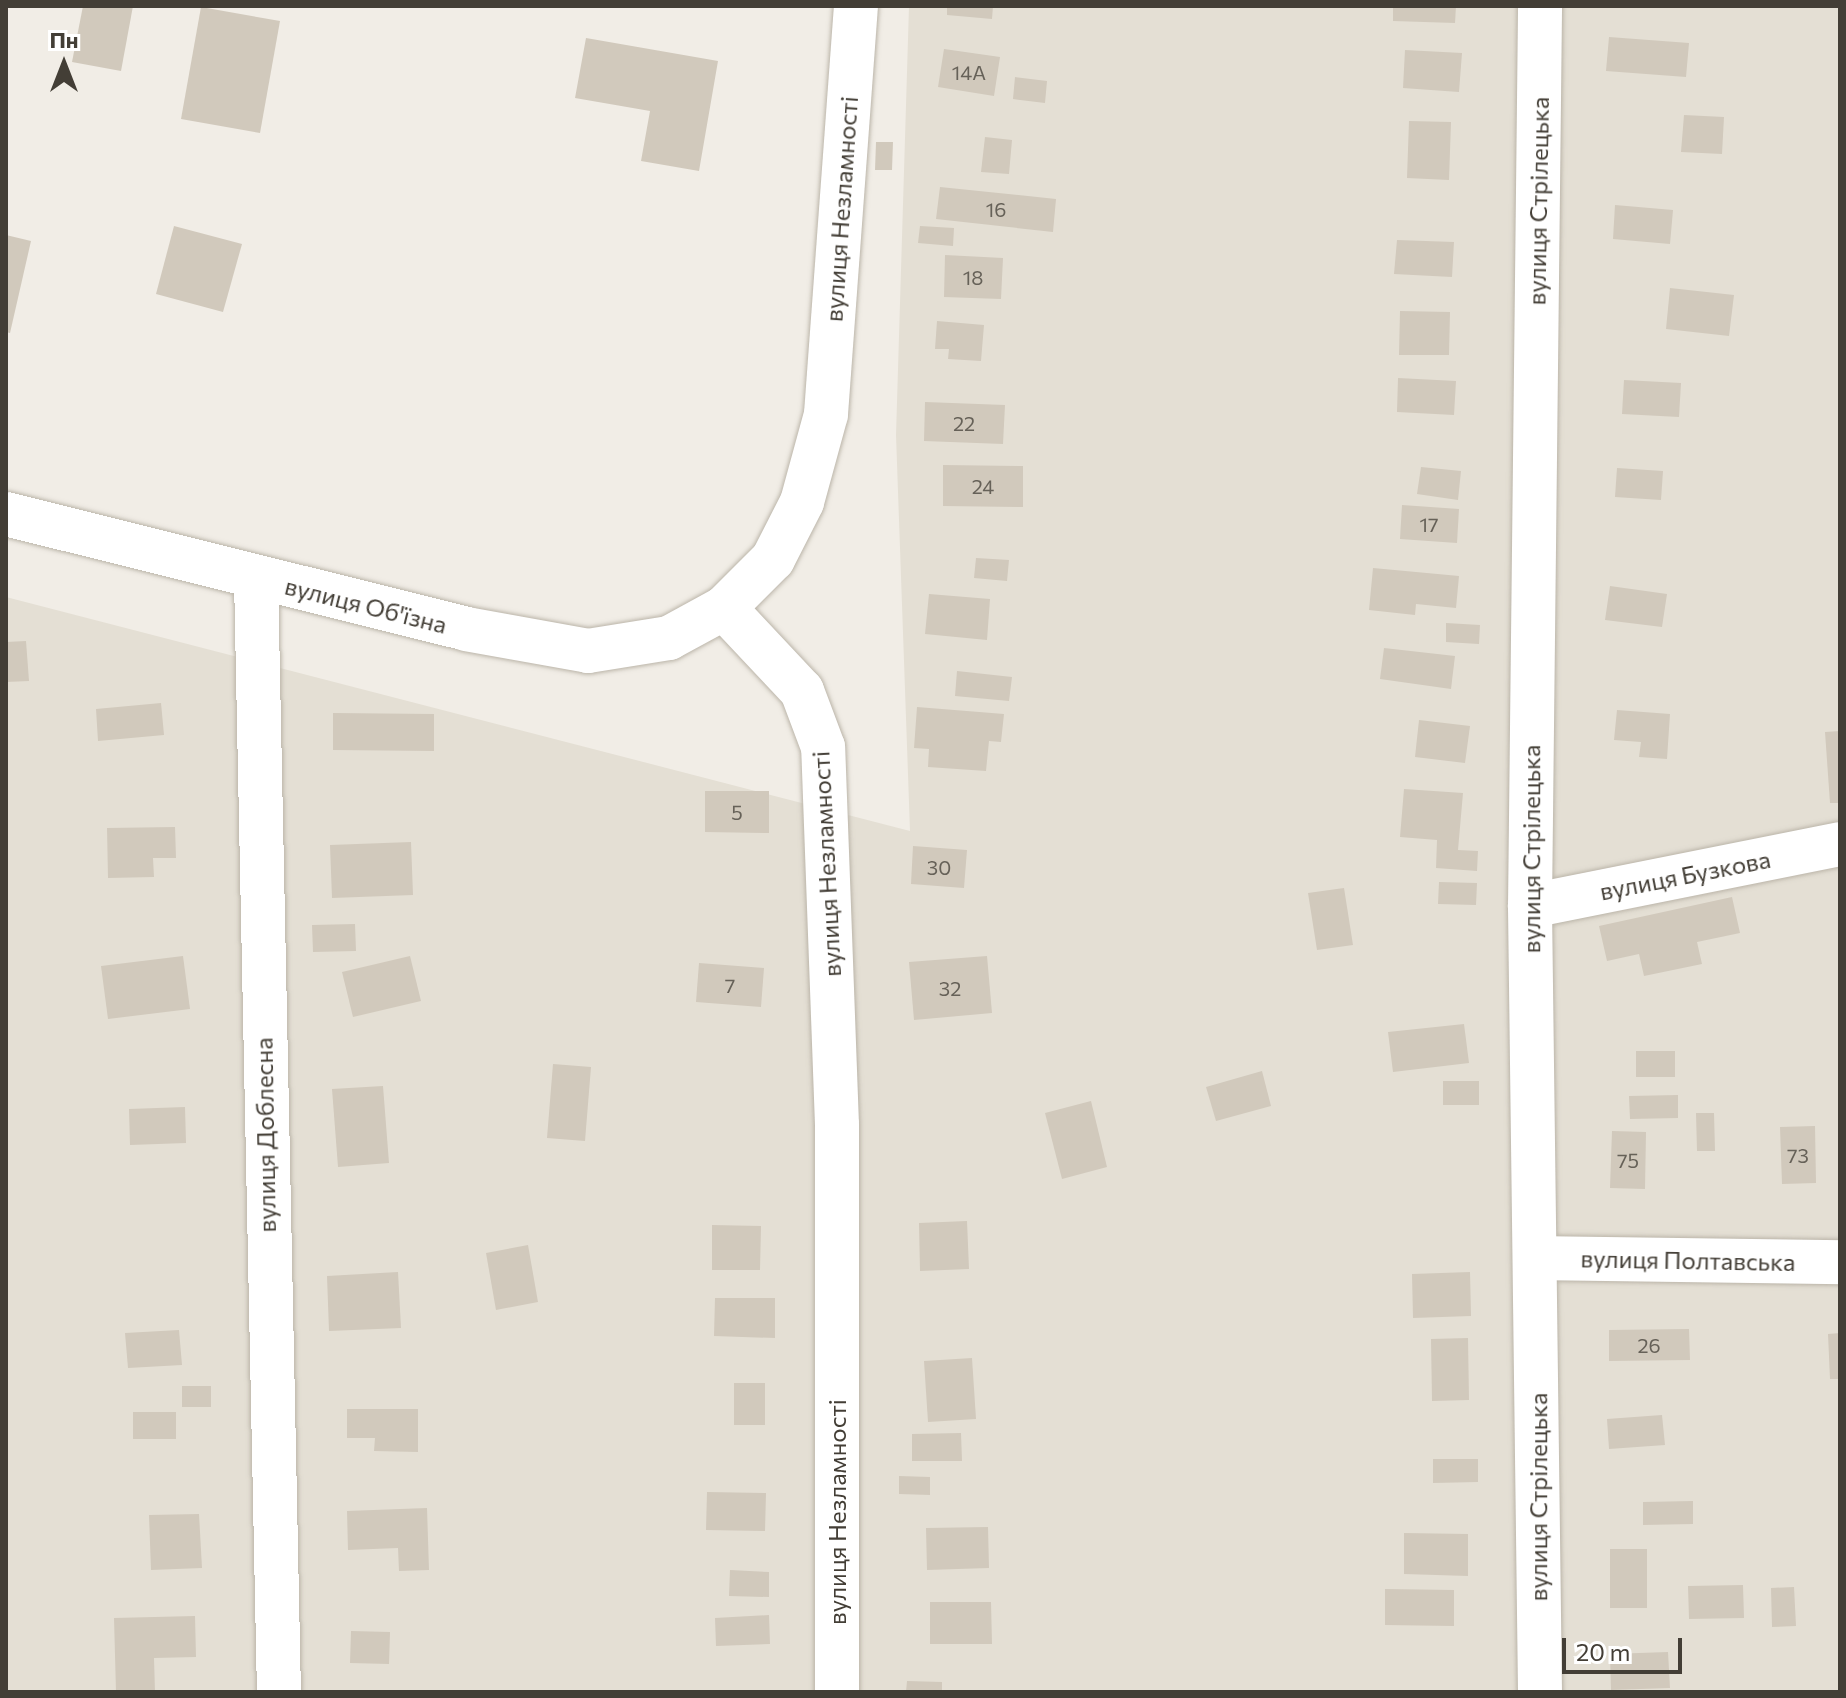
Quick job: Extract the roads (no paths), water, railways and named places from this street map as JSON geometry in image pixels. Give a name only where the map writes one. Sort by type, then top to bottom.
[{"type":"street","name":"вулиця Незламності","points":[[837,1692],[837,1125],[823,747],[802,691],[724,608],[773,559],[802,502],[826,414],[856,6]]},
{"type":"street","name":"вулиця Стрілецька","points":[[1540,6],[1530,906],[1540,1692]]},
{"type":"street","name":"вулиця Об'їзна","points":[[6,514],[466,629],[588,651],[669,638],[724,608]]},
{"type":"street","name":"вулиця Доблесна","points":[[256,578],[279,1692]]},
{"type":"street","name":"вулиця Бузкова","points":[[1530,906],[1840,844]]},
{"type":"street","name":"вулиця Полтавська","points":[[1536,1258],[1840,1262]]}]
